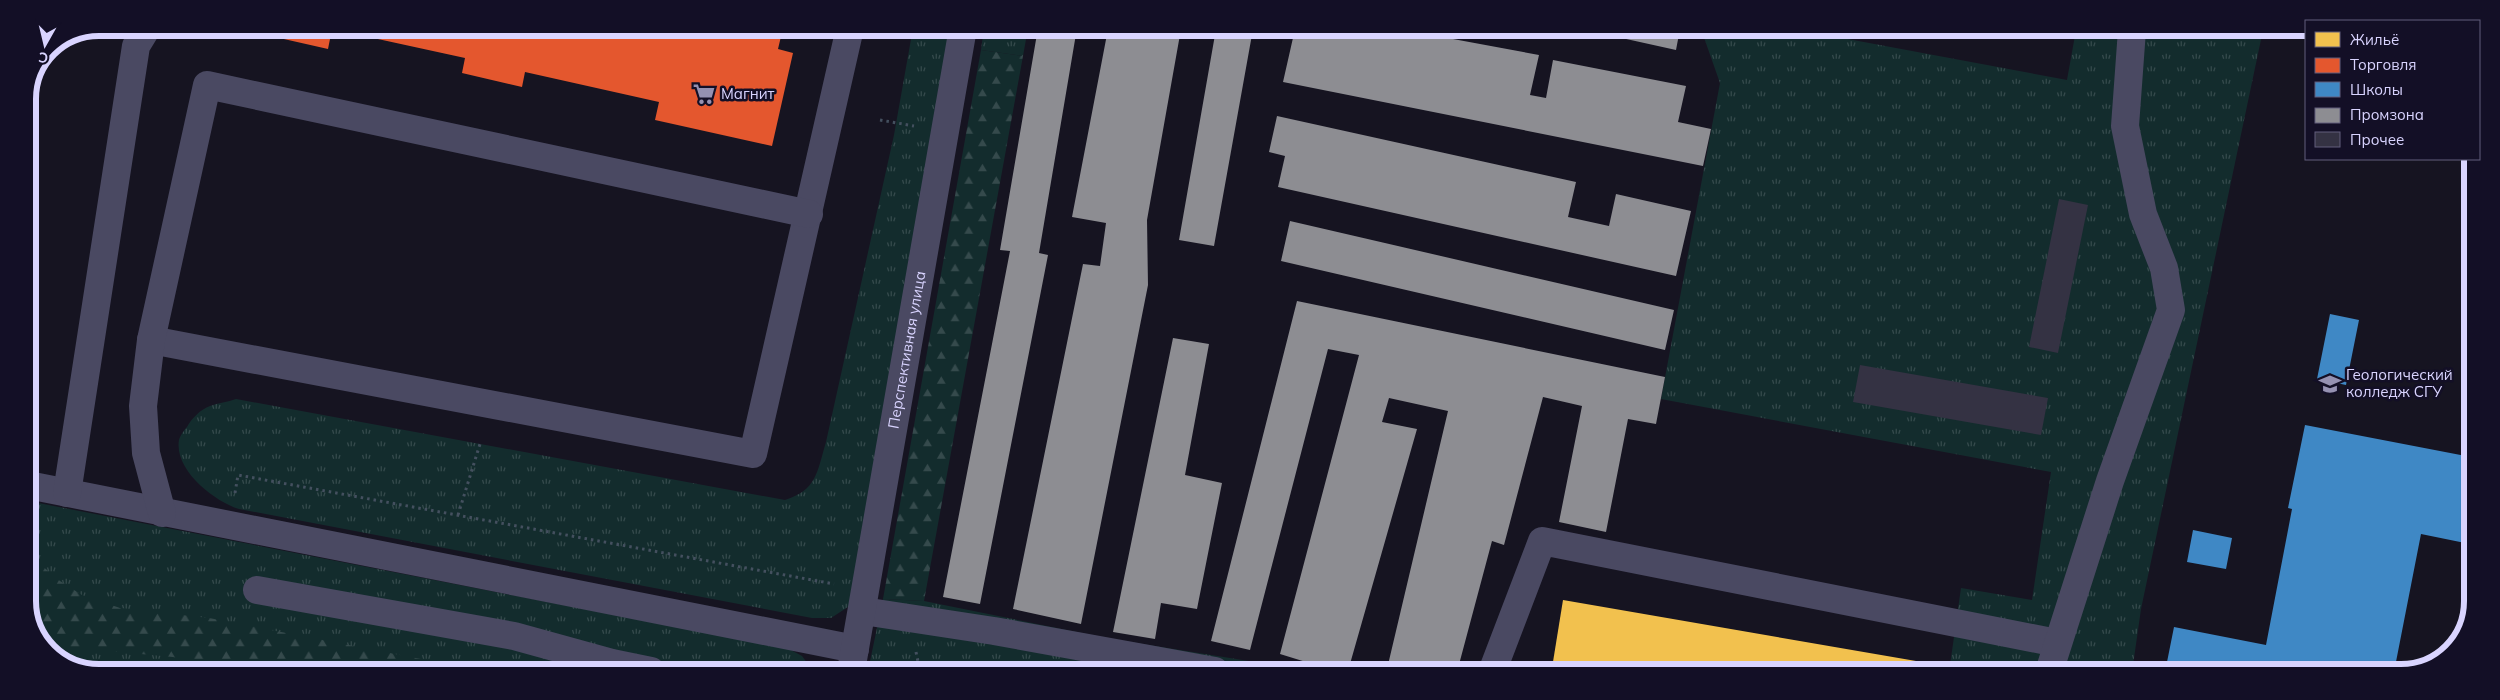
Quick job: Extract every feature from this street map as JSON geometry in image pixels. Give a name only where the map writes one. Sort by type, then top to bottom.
[{"type":"street","points":[[67,494],[136,46],[142,36]]},
{"type":"street","points":[[151,340],[753,454],[848,36]]},
{"type":"street","name":"Перспективная улица","points":[[853,660],[962,36]]},
{"type":"street","points":[[2052,664],[2110,481],[2171,310],[2164,268],[2143,214],[2125,126],[2132,36]]},
{"type":"street","points":[[162,514],[146,453],[143,406],[151,340],[207,85],[809,214]]},
{"type":"street","points":[[36,487],[853,660]]},
{"type":"street","points":[[1495,664],[1542,541],[2057,644]]},
{"type":"street","points":[[256,590],[514,636],[617,664]]},
{"type":"street","points":[[863,611],[994,631],[1176,664]]},
{"type":"path","points":[[880,120],[917,127]]},
{"type":"path","points":[[458,515],[480,444]]},
{"type":"green space","points":[[912,36],[956,36],[851,605],[831,618],[812,618],[239,509],[208,492],[189,473],[183,462],[179,451],[179,440],[191,421],[207,407],[236,399],[785,500],[796,496],[810,485],[818,471],[826,442],[894,135]]},
{"type":"green space","points":[[983,36],[1027,36],[1023,56],[981,50]]},
{"type":"green space","points":[[1703,36],[1831,36],[2067,80],[2075,36],[2262,36],[2141,609],[2133,664],[1950,664],[1961,588],[2032,600],[2051,472],[1661,399],[1720,83]]},
{"type":"green space","points":[[981,50],[1023,56],[924,601],[883,599]]},
{"type":"green space","points":[[36,503],[789,649],[802,656],[808,664],[99,664],[83,662],[64,653],[49,639],[37,613]]},
{"type":"green space","points":[[36,561],[60,581],[82,595],[120,608],[209,618],[447,664],[203,664],[173,657],[56,646],[49,639],[37,613]]},
{"type":"green space","points":[[883,599],[924,601],[1111,639],[1267,664],[869,664]]},
{"type":"building: Жильё","points":[[1563,600],[1916,661],[1915,664],[1553,664]]},
{"type":"building: Торговля","name":"Магнит","points":[[275,36],[331,36],[328,49]]},
{"type":"building: Торговля","name":"Магнит","points":[[364,36],[781,36],[778,49],[793,53],[772,146],[655,120],[659,102],[525,72],[522,87],[462,73],[465,58]]},
{"type":"building: Школы","points":[[2330,314],[2359,320],[2346,385],[2317,379]]},
{"type":"building: Школы","points":[[2305,425],[2464,456],[2464,543],[2421,534],[2396,664],[2167,664],[2174,627],[2266,645],[2292,509],[2288,508]]},
{"type":"building: Школы","points":[[2193,530],[2232,538],[2226,569],[2187,562]]},
{"type":"building: Промзона","points":[[1037,36],[1076,36],[1039,253],[1048,255],[980,604],[943,597],[1010,251],[1000,250]]},
{"type":"building: Промзона","points":[[1107,36],[1180,36],[1147,220],[1148,285],[1081,624],[1013,609],[1083,264],[1100,266],[1106,223],[1072,217]]},
{"type":"building: Промзона","points":[[1215,36],[1252,36],[1214,246],[1179,240]]},
{"type":"building: Промзона","points":[[1293,36],[1437,36],[1539,55],[1530,95],[1546,98],[1553,60],[1686,86],[1678,122],[1711,129],[1703,166],[1283,82]]},
{"type":"building: Промзона","points":[[1613,36],[1679,36],[1676,50]]},
{"type":"building: Промзона","points":[[1277,116],[1576,182],[1568,217],[1609,226],[1616,194],[1691,211],[1676,276],[1278,187],[1285,156],[1269,152]]},
{"type":"building: Промзона","points":[[1290,221],[1674,310],[1665,350],[1281,261]]},
{"type":"building: Промзона","points":[[1297,301],[1665,377],[1656,424],[1628,419],[1606,532],[1559,522],[1582,406],[1543,397],[1504,545],[1492,541],[1459,664],[1388,664],[1448,411],[1389,398],[1382,422],[1417,429],[1350,664],[1312,664],[1280,654],[1359,355],[1328,349],[1250,650],[1211,641]]},
{"type":"building: Промзона","points":[[1173,338],[1209,344],[1185,475],[1222,483],[1197,609],[1161,603],[1155,639],[1113,632]]},
{"type":"building: Прочее","points":[[2059,199],[2088,205],[2058,353],[2029,347]]},
{"type":"building: Прочее","points":[[1860,365],[2048,398],[2041,435],[1853,402]]},
{"type":"place","name":"Магнит","points":[[704,94]]},
{"type":"place","name":"Геологический колледж СГУ","points":[[2330,384]]}]
